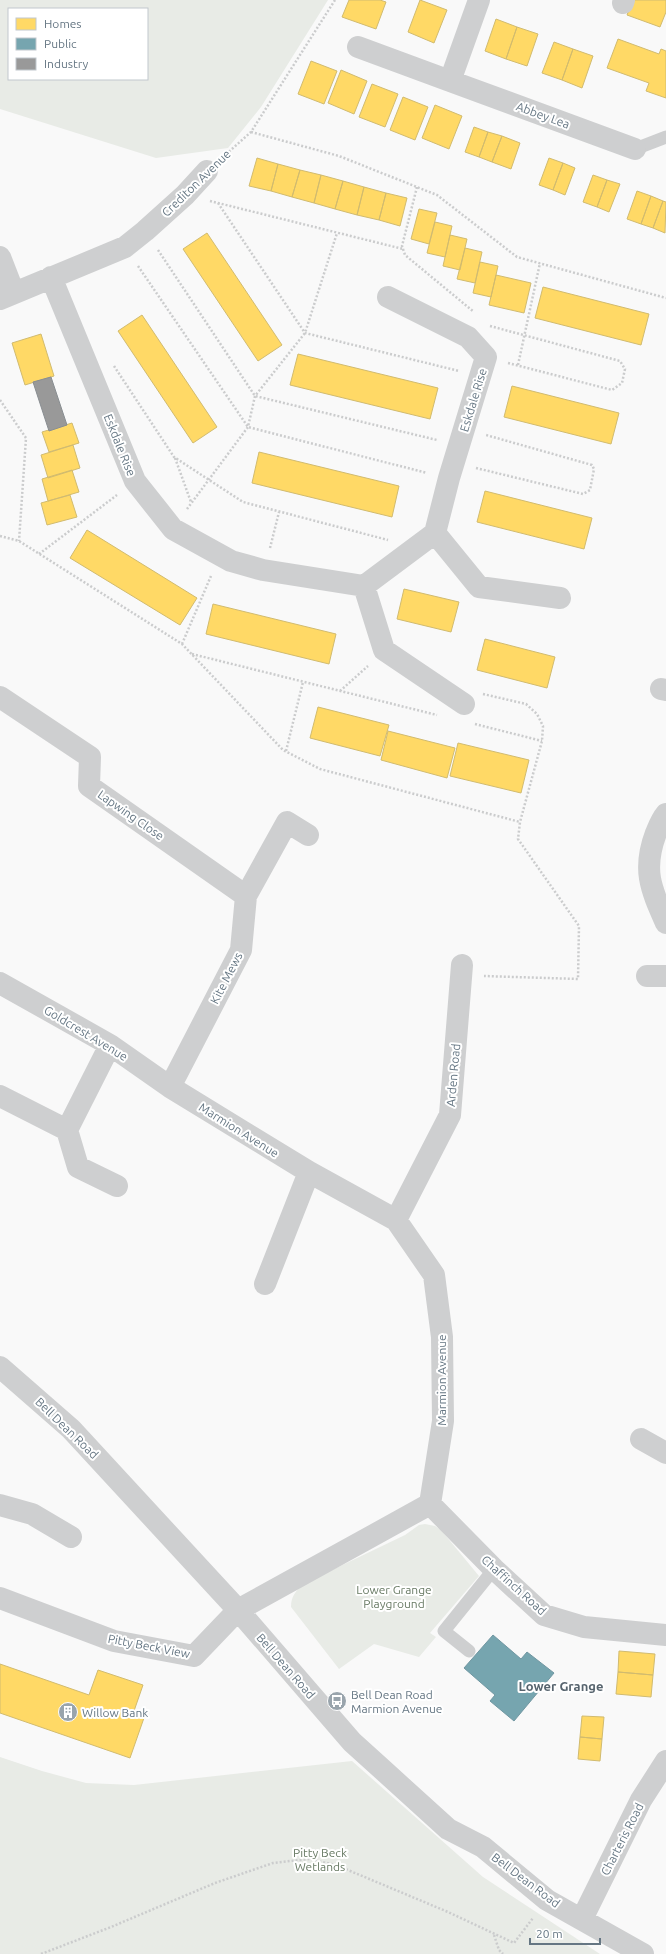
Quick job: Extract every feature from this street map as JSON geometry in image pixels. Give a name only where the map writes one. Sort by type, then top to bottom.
[{"type":"street","points":[[450,81],[479,0]]},
{"type":"street","name":"Abbey Lea","points":[[358,46],[635,149]]},
{"type":"street","name":"Crediton Avenue","points":[[7,296],[125,247],[145,231],[185,194],[207,171]]},
{"type":"street","points":[[0,257],[7,296]]},
{"type":"street","name":"Eskdale Rise","points":[[51,277],[135,481],[172,529],[232,562],[263,570],[364,586]]},
{"type":"street","name":"Eskdale Rise","points":[[388,297],[468,337],[483,367],[456,454],[435,533]]},
{"type":"street","points":[[467,713],[384,650],[364,586],[435,533],[479,587],[560,598]]},
{"type":"street","name":"Lapwing Close","points":[[0,696],[90,757],[89,786],[246,896]]},
{"type":"street","points":[[666,814],[662,818],[653,840],[648,859],[650,883],[666,923]]},
{"type":"street","name":"Kite Mews","points":[[170,1087],[241,950],[246,896],[287,822],[308,834]]},
{"type":"street","name":"Arden Road","points":[[396,1220],[450,1115],[462,971]]},
{"type":"street","name":"Goldcrest Avenue","points":[[0,983],[110,1045],[170,1087]]},
{"type":"street","points":[[110,1045],[67,1130],[78,1167],[117,1186]]},
{"type":"street","name":"Marmion Avenue","points":[[170,1087],[308,1172],[396,1220],[434,1275],[442,1337],[443,1421],[430,1504]]},
{"type":"street","points":[[0,1096],[67,1130]]},
{"type":"street","points":[[265,1284],[308,1172]]},
{"type":"street","name":"Bell Dean Road","points":[[0,1367],[72,1429],[238,1610],[352,1742],[448,1829],[483,1847],[547,1900],[643,1954]]},
{"type":"street","points":[[641,1439],[666,1453]]},
{"type":"street","points":[[238,1610],[430,1504]]},
{"type":"street","name":"Chaffinch Road","points":[[430,1504],[494,1569],[544,1614],[584,1627],[666,1635]]},
{"type":"street","points":[[0,1505],[32,1514],[71,1538]]},
{"type":"street","name":"Pitty Beck View","points":[[0,1598],[114,1641],[194,1656],[238,1610]]},
{"type":"street","name":"Charteris Road","points":[[582,1919],[641,1800],[666,1761]]},
{"type":"lane","points":[[635,149],[666,137]]},
{"type":"lane","points":[[469,1651],[444,1631],[494,1569]]},
{"type":"path","name":"Crediton Avenue","points":[[207,171],[251,132],[335,0]]},
{"type":"path","points":[[251,132],[339,156],[437,195],[517,257],[666,298]]},
{"type":"path","points":[[417,187],[402,246],[405,255],[478,316]]},
{"type":"path","points":[[185,194],[403,249]]},
{"type":"path","points":[[218,203],[305,333],[483,367],[518,365],[612,390],[622,383],[625,369],[620,360],[491,326],[485,321]]},
{"type":"path","points":[[125,247],[248,427],[456,454],[592,465],[594,469],[590,490],[583,494],[456,454],[255,396],[145,231]]},
{"type":"path","points":[[172,529],[248,427],[255,396],[305,333],[337,233]]},
{"type":"path","points":[[518,365],[540,263]]},
{"type":"path","points":[[114,365],[174,457],[192,502]]},
{"type":"path","points":[[0,400],[26,438],[19,541]]},
{"type":"path","points":[[174,457],[243,502],[416,547]]},
{"type":"path","points":[[39,554],[135,481]]},
{"type":"path","points":[[263,570],[280,512]]},
{"type":"path","points":[[0,536],[19,541],[182,644],[286,751],[320,769],[520,822]]},
{"type":"path","points":[[182,644],[220,555]]},
{"type":"path","points":[[340,691],[384,650]]},
{"type":"path","points":[[191,654],[439,715]]},
{"type":"path","points":[[286,751],[303,682]]},
{"type":"path","points":[[462,971],[578,978],[579,926],[518,840],[520,822],[542,741],[543,726],[537,714],[526,704],[484,693],[467,713],[542,741]]},
{"type":"path","points":[[41,1954],[222,1881],[273,1863],[308,1859],[336,1865],[448,1912],[514,1943],[547,1900]]},
{"type":"path","points":[[494,1934],[499,1950],[503,1954]]},
{"type":"green space","points":[[0,0],[328,0],[261,107],[228,148],[156,158],[0,109]]},
{"type":"green space","name":"Lower Grange Playground","points":[[425,1524],[435,1526],[441,1530],[479,1576],[430,1633],[436,1637],[419,1657],[374,1644],[339,1669],[291,1607],[293,1596],[307,1582],[405,1535],[419,1525]]},
{"type":"green space","name":"Pitty Beck Wetlands","points":[[0,1757],[42,1771],[86,1783],[134,1785],[352,1761],[483,1877],[600,1954],[0,1954]]},
{"type":"building: Homes","points":[[349,0],[380,0],[386,2],[376,29],[342,17]]},
{"type":"building: Homes","points":[[420,0],[447,10],[434,43],[408,32]]},
{"type":"building: Homes","points":[[633,0],[666,0],[666,12],[660,27],[627,15]]},
{"type":"building: Homes","points":[[496,19],[517,27],[506,59],[485,51]]},
{"type":"building: Homes","points":[[517,27],[538,34],[527,66],[506,59]]},
{"type":"building: Homes","points":[[618,39],[659,54],[661,49],[666,51],[666,98],[646,91],[649,83],[607,68]]},
{"type":"building: Homes","points":[[554,42],[573,49],[562,80],[542,73]]},
{"type":"building: Homes","points":[[573,49],[593,56],[582,88],[562,80]]},
{"type":"building: Homes","points":[[311,61],[337,71],[324,104],[298,94]]},
{"type":"building: Homes","points":[[341,70],[367,81],[354,114],[328,103]]},
{"type":"building: Homes","points":[[372,84],[398,94],[385,127],[359,117]]},
{"type":"building: Homes","points":[[403,97],[428,107],[415,140],[390,130]]},
{"type":"building: Homes","points":[[435,105],[462,116],[449,149],[422,138]]},
{"type":"building: Homes","points":[[474,127],[488,132],[479,157],[465,152]]},
{"type":"building: Homes","points":[[488,132],[502,136],[492,162],[479,157]]},
{"type":"building: Homes","points":[[502,136],[520,143],[511,169],[492,162]]},
{"type":"building: Homes","points":[[257,158],[278,164],[271,191],[249,186]]},
{"type":"building: Homes","points":[[549,158],[563,163],[553,190],[539,185]]},
{"type":"building: Homes","points":[[563,163],[575,168],[565,195],[553,190]]},
{"type":"building: Homes","points":[[278,164],[300,170],[292,197],[271,191]]},
{"type":"building: Homes","points":[[300,170],[321,175],[314,203],[292,197]]},
{"type":"building: Homes","points":[[321,175],[343,181],[335,209],[314,203]]},
{"type":"building: Homes","points":[[593,175],[607,180],[597,207],[583,202]]},
{"type":"building: Homes","points":[[607,180],[620,184],[609,212],[597,207]]},
{"type":"building: Homes","points":[[343,181],[364,187],[357,215],[335,209]]},
{"type":"building: Homes","points":[[364,187],[386,193],[379,220],[357,215]]},
{"type":"building: Homes","points":[[637,191],[651,196],[641,224],[627,219]]},
{"type":"building: Homes","points":[[386,193],[407,198],[400,226],[379,220]]},
{"type":"building: Homes","points":[[651,196],[663,201],[653,228],[641,224]]},
{"type":"building: Homes","points":[[663,201],[666,202],[665,233],[653,228]]},
{"type":"building: Homes","points":[[419,209],[437,213],[429,244],[411,239]]},
{"type":"building: Homes","points":[[435,222],[452,226],[445,257],[427,253]]},
{"type":"building: Homes","points":[[207,233],[282,345],[258,361],[183,249]]},
{"type":"building: Homes","points":[[450,235],[467,239],[460,270],[443,266]]},
{"type":"building: Homes","points":[[465,248],[482,252],[475,283],[457,279]]},
{"type":"building: Homes","points":[[480,262],[498,266],[491,297],[473,293]]},
{"type":"building: Homes","points":[[496,275],[531,283],[524,313],[489,305]]},
{"type":"building: Homes","points":[[543,287],[649,314],[641,345],[535,318]]},
{"type":"building: Homes","points":[[142,315],[217,427],[193,443],[118,331]]},
{"type":"building: Homes","points":[[41,334],[54,376],[25,385],[12,343]]},
{"type":"building: Homes","points":[[298,354],[438,388],[430,419],[290,385]]},
{"type":"building: Homes","points":[[512,386],[619,413],[611,444],[504,417]]},
{"type":"building: Homes","points":[[72,423],[79,443],[49,452],[42,432]]},
{"type":"building: Homes","points":[[73,445],[80,468],[48,478],[41,455]]},
{"type":"building: Homes","points":[[259,452],[399,486],[392,517],[252,483]]},
{"type":"building: Homes","points":[[72,470],[79,492],[48,501],[42,479]]},
{"type":"building: Homes","points":[[485,491],[592,518],[584,549],[477,522]]},
{"type":"building: Homes","points":[[70,495],[77,517],[47,525],[41,503]]},
{"type":"building: Homes","points":[[87,530],[197,598],[180,625],[70,558]]},
{"type":"building: Homes","points":[[404,589],[459,602],[451,632],[397,619]]},
{"type":"building: Homes","points":[[213,604],[336,634],[329,664],[206,634]]},
{"type":"building: Homes","points":[[485,639],[555,657],[547,688],[477,670]]},
{"type":"building: Homes","points":[[318,707],[389,725],[380,756],[310,738]]},
{"type":"building: Homes","points":[[388,731],[455,748],[447,778],[381,760]]},
{"type":"building: Homes","points":[[458,743],[529,760],[521,793],[450,776]]},
{"type":"building: Homes","points":[[619,1651],[655,1654],[653,1675],[618,1672]]},
{"type":"building: Homes","name":"Willow Bank","points":[[0,1664],[89,1695],[98,1670],[143,1685],[134,1711],[145,1715],[130,1758],[0,1713]]},
{"type":"building: Homes","points":[[618,1672],[653,1675],[651,1697],[616,1694]]},
{"type":"building: Homes","points":[[582,1716],[604,1717],[602,1739],[580,1737]]},
{"type":"building: Homes","points":[[580,1737],[602,1739],[600,1761],[578,1759]]},
{"type":"building: Public","points":[[493,1635],[521,1659],[527,1652],[554,1673],[514,1721],[490,1701],[495,1695],[464,1668]]},
{"type":"building: Industry","points":[[51,377],[67,425],[49,431],[33,382]]},
{"type":"place","name":"Bell Dean Road Marmion Avenue","points":[[337,1701]]},
{"type":"place","name":"Willow Bank","points":[[68,1712]]},
{"type":"district","name":"Lower Grange","points":[[561,1686]]}]
